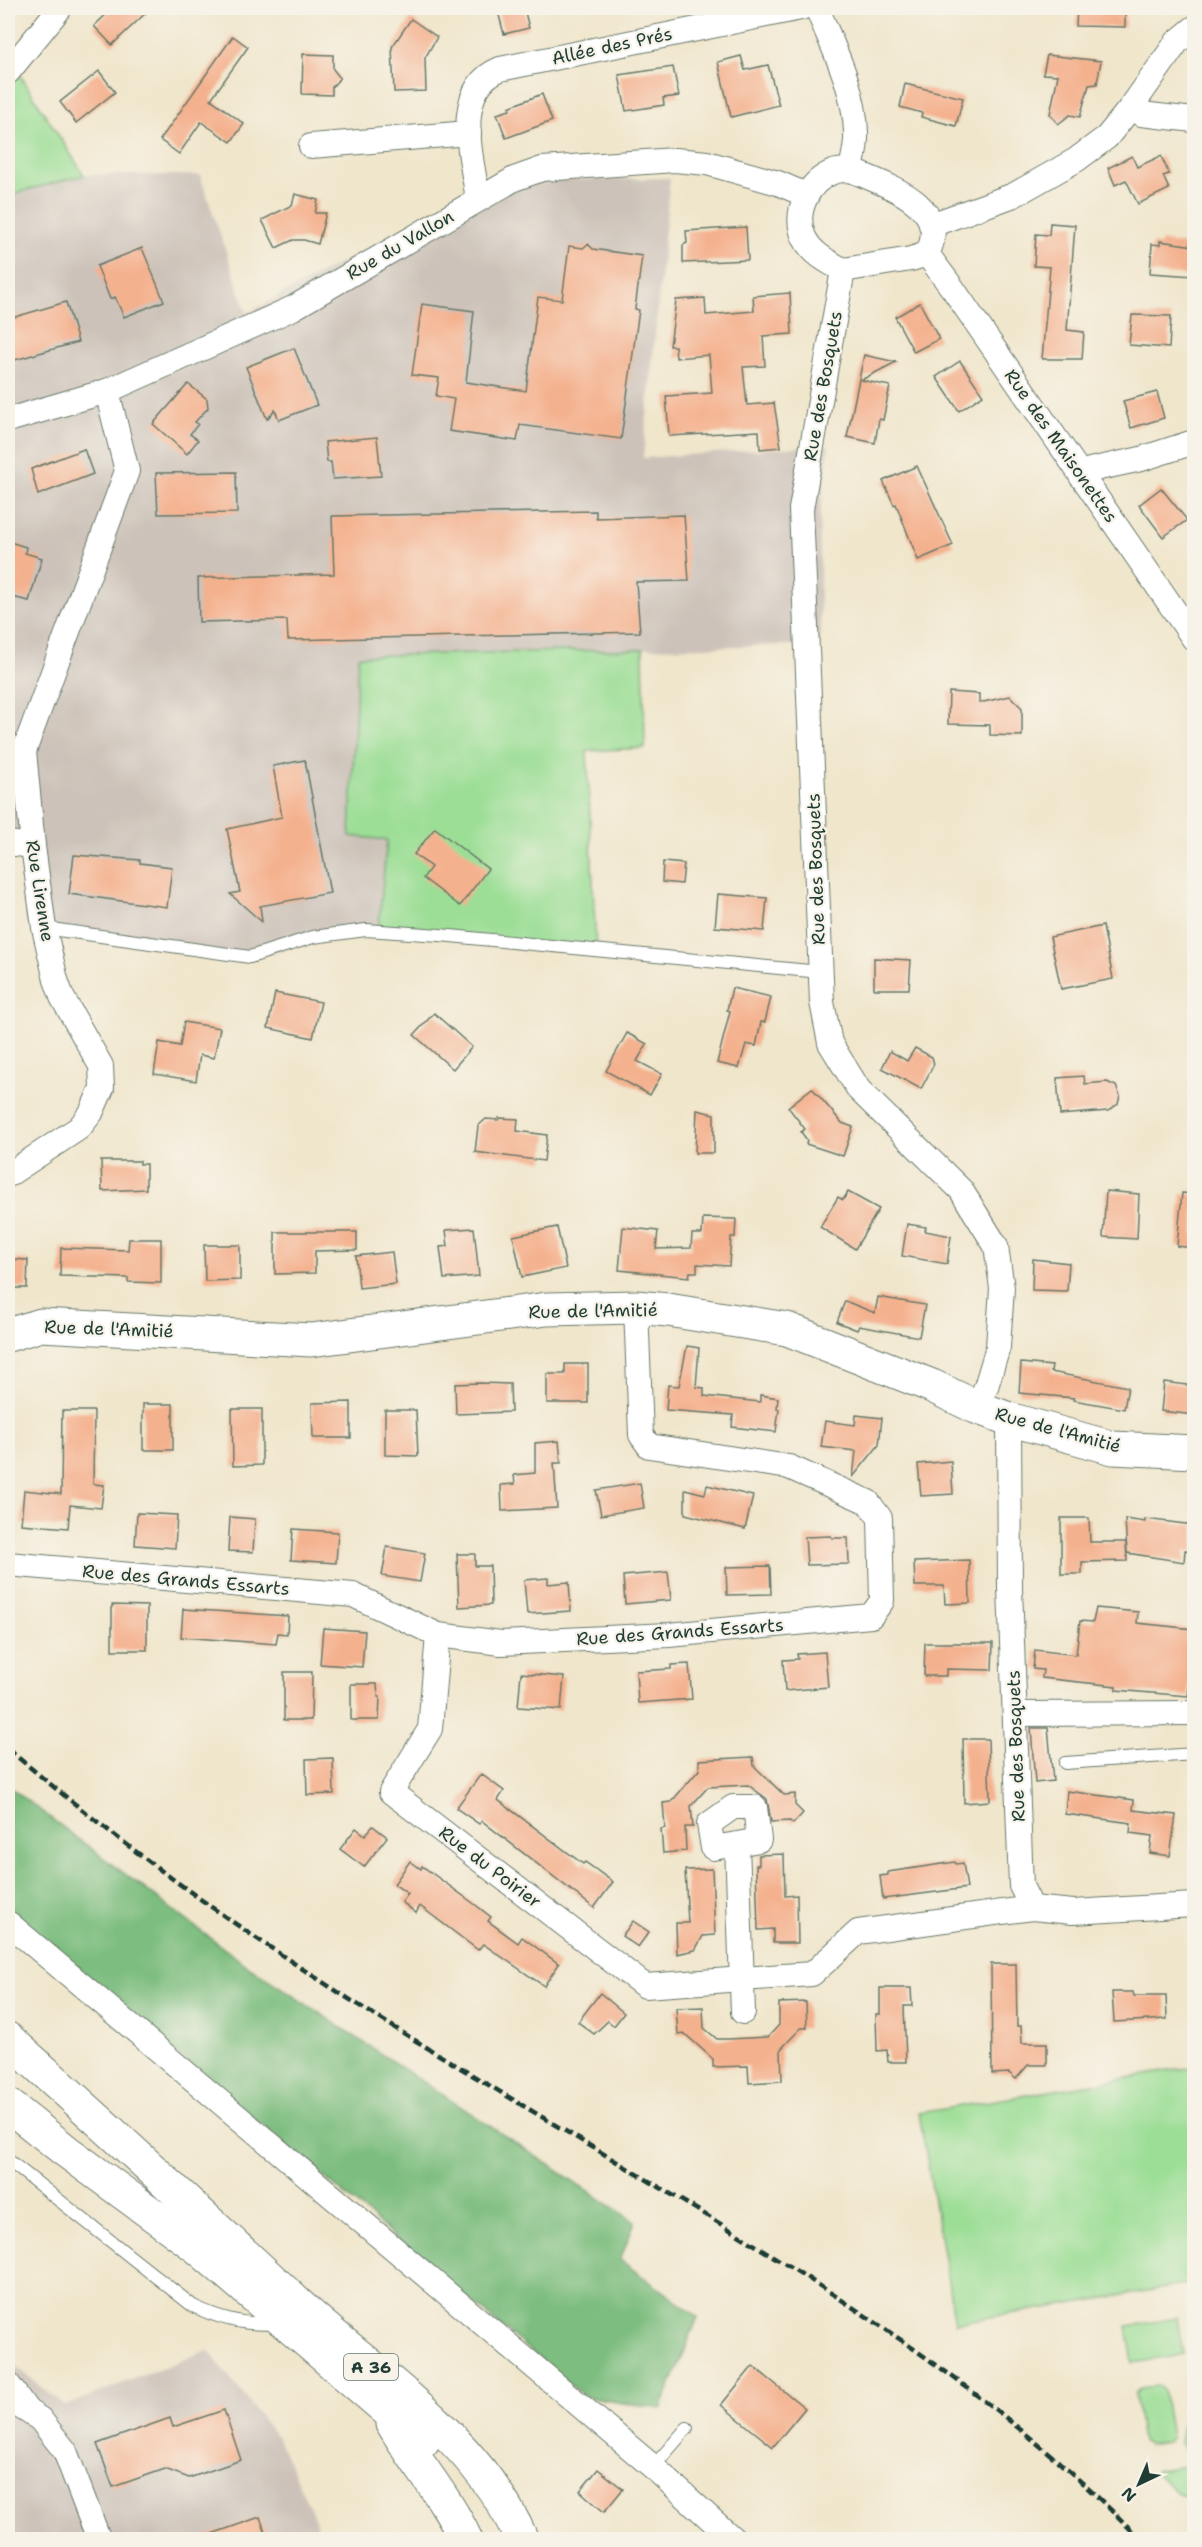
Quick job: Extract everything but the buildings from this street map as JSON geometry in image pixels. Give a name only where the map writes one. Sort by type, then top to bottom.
[{"type":"main road","name":"Rue de l'Amitié","points":[[8,1335],[41,1325],[311,1340],[547,1309],[636,1307],[668,1310],[787,1329],[932,1386],[976,1407],[1009,1419],[1113,1448],[1194,1452]]},
{"type":"main road","name":"A 36","points":[[8,2039],[301,2306],[423,2411],[483,2474],[503,2501],[522,2540]]},
{"type":"main road","name":"A 36","points":[[8,2104],[66,2151],[197,2247],[433,2449],[467,2481],[488,2511],[503,2540]]},
{"type":"main road","name":"A 36","points":[[385,2410],[412,2458],[447,2502],[466,2540]]},
{"type":"street","points":[[8,72],[60,8]]},
{"type":"street","name":"Allée des Prés","points":[[478,199],[468,113],[473,96],[489,73],[801,8]]},
{"type":"street","points":[[817,8],[845,75],[854,106],[856,135],[851,170]]},
{"type":"street","points":[[931,225],[1014,195],[1076,160],[1107,137],[1177,42],[1194,28]]},
{"type":"street","points":[[1132,106],[1142,114],[1194,120]]},
{"type":"street","points":[[310,146],[469,133]]},
{"type":"street","name":"Rue du Vallon","points":[[8,420],[107,391],[293,308],[513,179],[542,169],[675,160],[707,163],[778,183],[806,195]]},
{"type":"street","points":[[851,170],[910,197],[922,208],[931,225],[934,240],[927,254],[911,260],[843,270],[817,254],[804,236],[801,224],[806,195],[817,182],[833,172],[851,170]]},
{"type":"street","name":"Rue des Maisonettes","points":[[927,254],[1194,639]]},
{"type":"street","name":"Rue des Bosquets","points":[[843,270],[801,509],[822,1002],[830,1043],[860,1090],[961,1191],[996,1246],[1002,1288],[998,1347],[986,1387],[976,1407]]},
{"type":"street","name":"Rue Lirenne","points":[[8,1175],[79,1128],[91,1113],[102,1088],[101,1066],[62,997],[56,980],[44,928],[24,751],[127,471],[107,391]]},
{"type":"street","points":[[1081,476],[1090,470],[1141,459],[1194,442]]},
{"type":"street","points":[[8,843],[33,846]]},
{"type":"street","name":"Rue des Grands Essarts","points":[[8,1564],[353,1595],[438,1635],[501,1643],[669,1635],[871,1616],[882,1601],[880,1518],[868,1502],[789,1467],[650,1446],[641,1436],[636,1307]]},
{"type":"street","name":"Rue des Bosquets","points":[[1009,1419],[1010,1588],[1021,1886],[1032,1908]]},
{"type":"street","name":"Rue du Poirier","points":[[438,1635],[430,1729],[391,1792],[645,1986],[812,1974],[858,1932],[1032,1908]]},
{"type":"street","points":[[1016,1714],[1194,1713]]},
{"type":"street","points":[[737,1844],[743,2012]]},
{"type":"street","points":[[1032,1908],[1073,1912],[1194,1905]]},
{"type":"street","points":[[8,1923],[653,2467],[734,2540]]},
{"type":"street","points":[[8,2399],[40,2419],[66,2451],[99,2540]]},
{"type":"lane","points":[[44,928],[250,957],[313,937],[366,930],[440,935],[820,972]]},
{"type":"lane","points":[[1065,1762],[1194,1754]]},
{"type":"lane","points":[[8,2160],[193,2306],[212,2315],[255,2325],[284,2322]]},
{"type":"lane","points":[[8,2374],[40,2419]]},
{"type":"lane","points":[[653,2467],[687,2428]]},
{"type":"shaded area","points":[[84,175],[200,175],[247,313],[462,198],[561,180],[670,178],[643,458],[829,445],[820,514],[820,644],[358,656],[351,836],[387,840],[378,931],[366,930],[250,957],[44,928],[33,846],[8,843],[8,195]]},
{"type":"shaded area","points":[[208,2350],[278,2439],[324,2539],[8,2539],[8,2360],[65,2406]]},
{"type":"green space","points":[[20,75],[84,175],[8,195],[8,81]]},
{"type":"green space","points":[[643,649],[645,748],[587,751],[596,950],[378,931],[387,840],[350,836],[358,656]]},
{"type":"green space","points":[[8,1786],[242,1962],[635,2222],[620,2260],[698,2317],[661,2409],[585,2397],[8,1911]]},
{"type":"green space","points":[[1194,2067],[1194,2283],[955,2323],[919,2113]]},
{"type":"green space","points":[[1177,2318],[1183,2355],[1133,2363],[1127,2326]]},
{"type":"green space","points":[[1194,2359],[1194,2454],[1186,2452],[1180,2443]]},
{"type":"green space","points":[[1158,2386],[1163,2390],[1171,2437],[1167,2442],[1147,2445],[1142,2442],[1135,2394],[1140,2388]]},
{"type":"green space","points":[[1194,2465],[1194,2501],[1179,2493],[1156,2474],[1156,2470]]},
{"type":"railway","points":[[8,1749],[144,1858],[286,1958],[418,2042],[784,2263],[935,2364],[1007,2418],[1076,2477],[1141,2540]]}]
